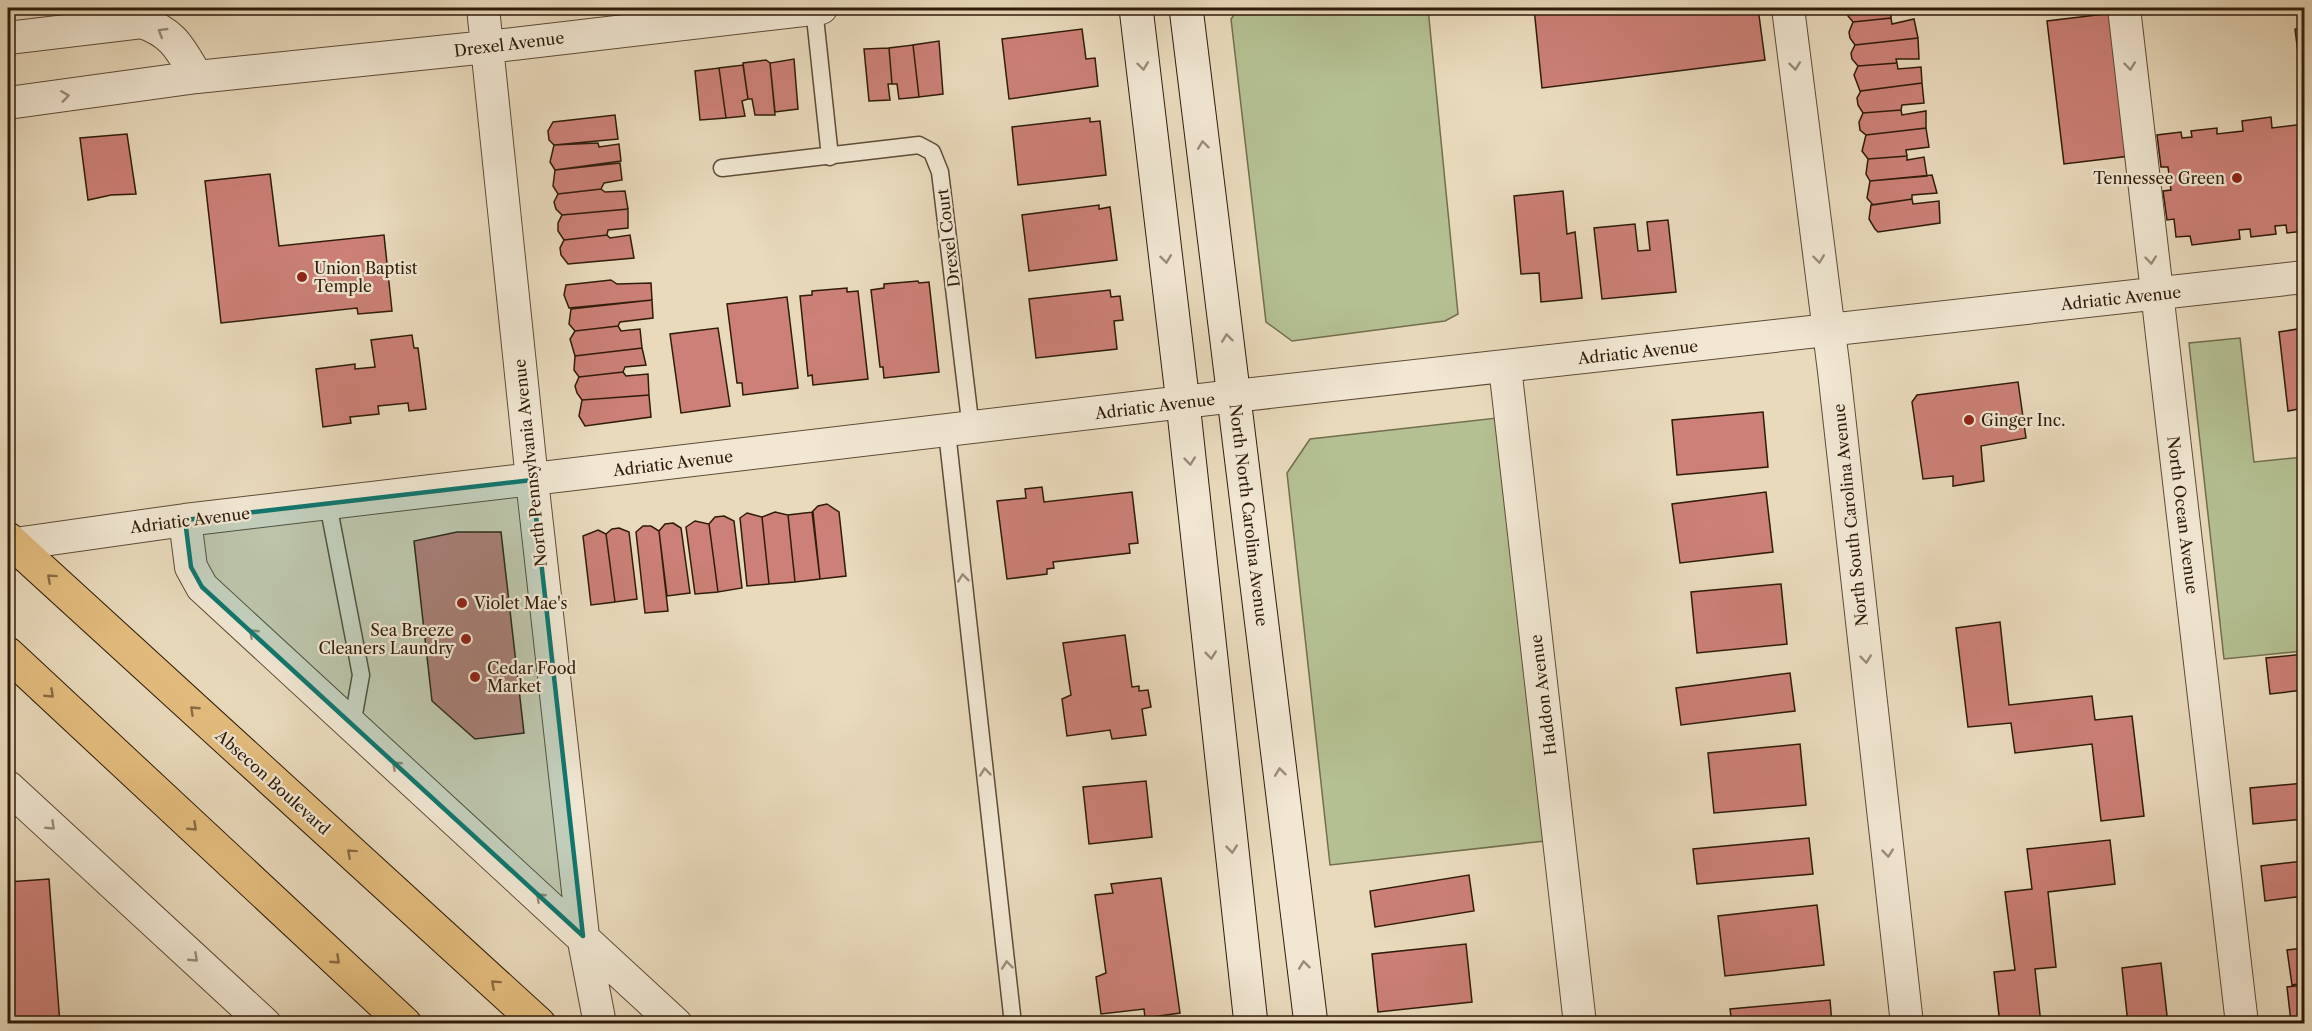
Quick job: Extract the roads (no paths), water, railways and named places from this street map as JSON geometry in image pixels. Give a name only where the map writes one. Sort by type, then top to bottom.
[{"type":"highway","name":"Absecon Boulevard","points":[[9,541],[539,1023]]},
{"type":"highway","points":[[8,654],[405,1023]]},
{"type":"street","name":"North Pennsylvania Avenue","points":[[483,8],[532,480],[583,936],[600,1023]]},
{"type":"street","name":"Drexel Avenue","points":[[8,103],[197,77],[487,47],[702,14],[818,8]]},
{"type":"street","points":[[1136,8],[1183,403],[1251,1023]]},
{"type":"street","name":"North North Carolina Avenue","points":[[1186,8],[1311,1023]]},
{"type":"street","name":"North South Carolina Avenue","points":[[1788,8],[1828,330],[1907,1023]]},
{"type":"street","name":"North Ocean Avenue","points":[[2124,8],[2155,294],[2186,533],[2242,1023]]},
{"type":"street","points":[[8,38],[142,22],[160,28],[174,39],[197,77]]},
{"type":"street","name":"Adriatic Avenue","points":[[9,541],[959,431],[1234,396],[2304,277]]},
{"type":"street","name":"Haddon Avenue","points":[[1505,367],[1580,1023]]},
{"type":"street","points":[[185,520],[191,567],[202,587],[676,1023]]},
{"type":"street","points":[[8,787],[266,1023]]},
{"type":"lane","points":[[818,8],[830,157]]},
{"type":"lane","name":"Drexel Court","points":[[722,168],[919,145],[932,152],[940,172],[959,431],[1013,1023]]},
{"type":"lane","points":[[328,504],[362,675],[352,725]]},
{"type":"place","name":"Tennessee Green","points":[[2237,178]]},
{"type":"place","name":"Union Baptist Temple","points":[[302,277]]},
{"type":"place","name":"Ginger Inc.","points":[[1969,420]]},
{"type":"place","name":"Violet Mae's","points":[[462,603]]},
{"type":"place","name":"Sea Breeze Cleaners Laundry","points":[[466,639]]},
{"type":"place","name":"Cedar Food Market","points":[[475,677]]}]
